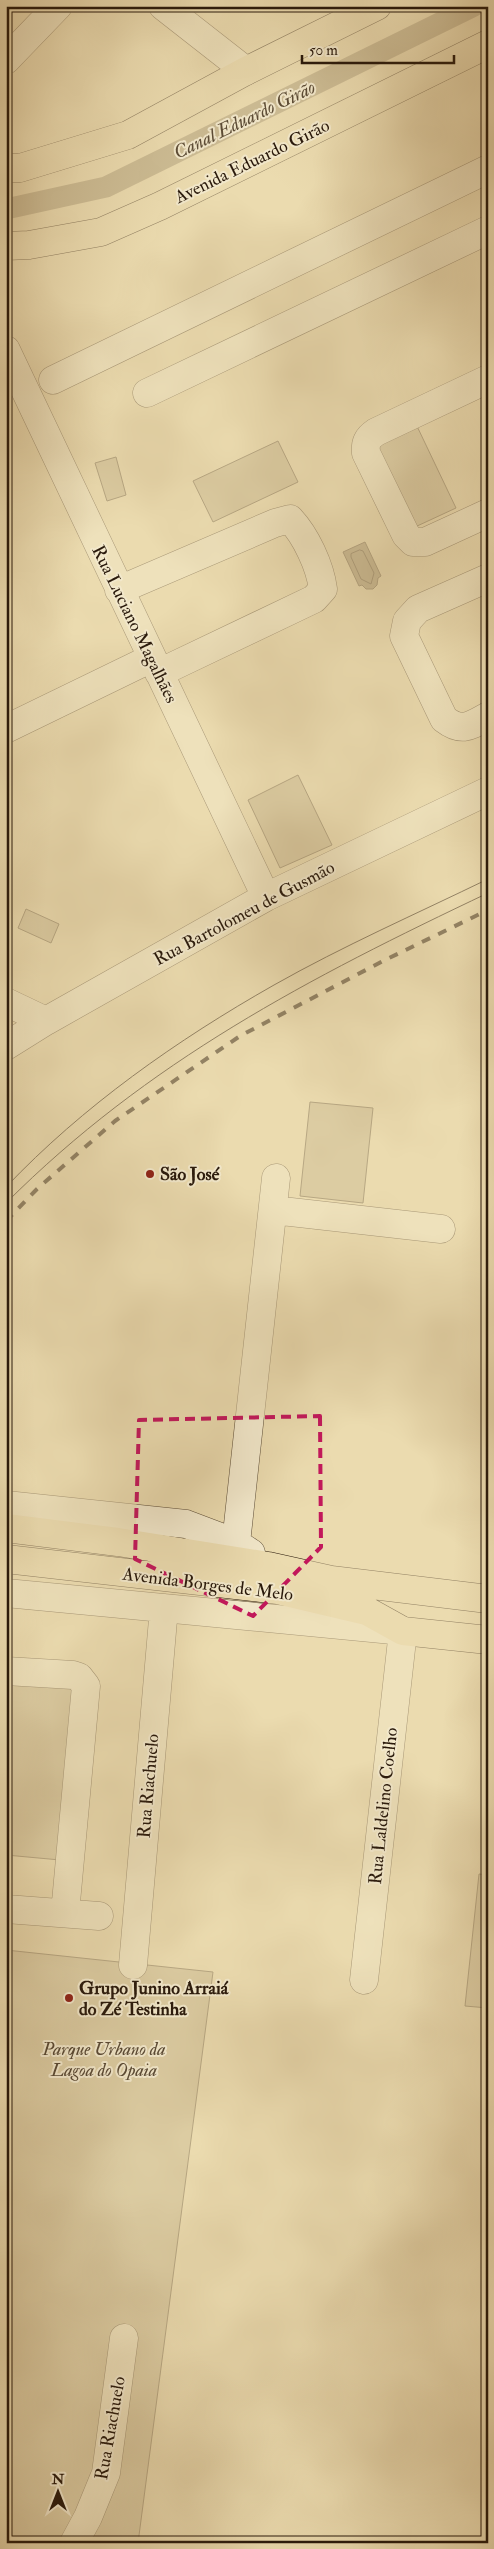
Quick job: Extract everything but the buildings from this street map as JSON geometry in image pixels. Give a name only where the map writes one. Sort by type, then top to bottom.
[{"type":"main road","points":[[6,168],[20,168],[128,135],[246,71],[377,6]]},
{"type":"main road","name":"Avenida Eduardo Girão","points":[[6,246],[29,245],[101,232],[160,206],[488,44]]},
{"type":"main road","name":"Avenida Borges de Melo","points":[[6,1528],[118,1542],[268,1566],[331,1580],[488,1599]]},
{"type":"main road","name":"Avenida Borges de Melo","points":[[6,1560],[278,1590],[367,1611],[402,1631],[488,1640]]},
{"type":"street","points":[[6,60],[58,6]]},
{"type":"street","points":[[164,6],[246,71]]},
{"type":"street","points":[[53,380],[488,169]]},
{"type":"street","points":[[147,392],[488,230]]},
{"type":"street","name":"Rua Luciano Magalhães","points":[[6,350],[266,897]]},
{"type":"street","points":[[488,379],[376,432],[369,436],[366,444],[366,453],[406,535],[413,542],[425,542],[488,513]]},
{"type":"street","points":[[6,729],[314,599],[323,588],[321,575],[298,527],[290,519],[275,523],[120,590]]},
{"type":"street","points":[[488,578],[418,610],[407,621],[404,636],[444,719],[455,726],[466,728],[488,716]]},
{"type":"street","name":"Rua Bartolomeu de Gusmão","points":[[6,1046],[46,1021],[266,897],[488,791]]},
{"type":"street","points":[[6,1002],[46,1021]]},
{"type":"street","points":[[236,1543],[276,1178]]},
{"type":"street","points":[[273,1210],[441,1229]]},
{"type":"street","name":"Avenida Borges de Melo","points":[[6,1505],[186,1524],[236,1543],[268,1566]]},
{"type":"street","name":"Avenida Borges de Melo","points":[[6,1593],[402,1631]]},
{"type":"street","name":"Rua Riachuelo","points":[[133,1965],[164,1608]]},
{"type":"street","name":"Rua Laldelino Coelho","points":[[364,1980],[402,1631]]},
{"type":"street","points":[[6,1671],[79,1677],[86,1686],[65,1913]]},
{"type":"street","points":[[6,1908],[99,1916]]},
{"type":"street","name":"Rua Riachuelo","points":[[74,2543],[88,2517],[106,2473],[124,2338]]},
{"type":"highlighted area","points":[[320,1416],[321,1547],[253,1616],[135,1559],[139,1420]]},
{"type":"green space","points":[[415,422],[456,508],[415,527],[375,441]]},
{"type":"green space","points":[[278,441],[298,482],[213,522],[193,481]]},
{"type":"green space","points":[[116,457],[126,495],[107,501],[95,463]]},
{"type":"green space","points":[[298,775],[332,845],[280,868],[248,800]]},
{"type":"green space","points":[[26,909],[59,924],[51,943],[18,928]]},
{"type":"green space","points":[[310,1102],[373,1108],[363,1203],[300,1196]]},
{"type":"green space","points":[[6,1678],[77,1683],[60,1860],[6,1855]]},
{"type":"green space","points":[[479,1874],[488,1875],[488,2008],[465,2006]]},
{"type":"green space","name":"Parque Urbano da Lagoa do Opaia","points":[[6,1950],[213,1972],[138,2543],[6,2543]]},
{"type":"water","points":[[365,542],[381,576],[378,578],[377,585],[373,589],[366,589],[362,585],[359,586],[343,552]]},
{"type":"waterway","name":"Canal Eduardo Girão","points":[[6,209],[106,187],[474,6]]},
{"type":"tram line","points":[[6,1187],[36,1157],[99,1102],[132,1076],[202,1028],[274,985],[326,957],[488,879]]},
{"type":"tram line","points":[[6,1203],[60,1152],[116,1107],[174,1065],[233,1027],[357,957],[488,893]]},
{"type":"railway","points":[[6,1221],[37,1189],[115,1121],[240,1036],[383,961],[488,910]]},
{"type":"place","name":"São José","points":[[150,1174]]},
{"type":"place","name":"Grupo Junino Arraiá do Zé Testinha","points":[[69,1998]]}]
